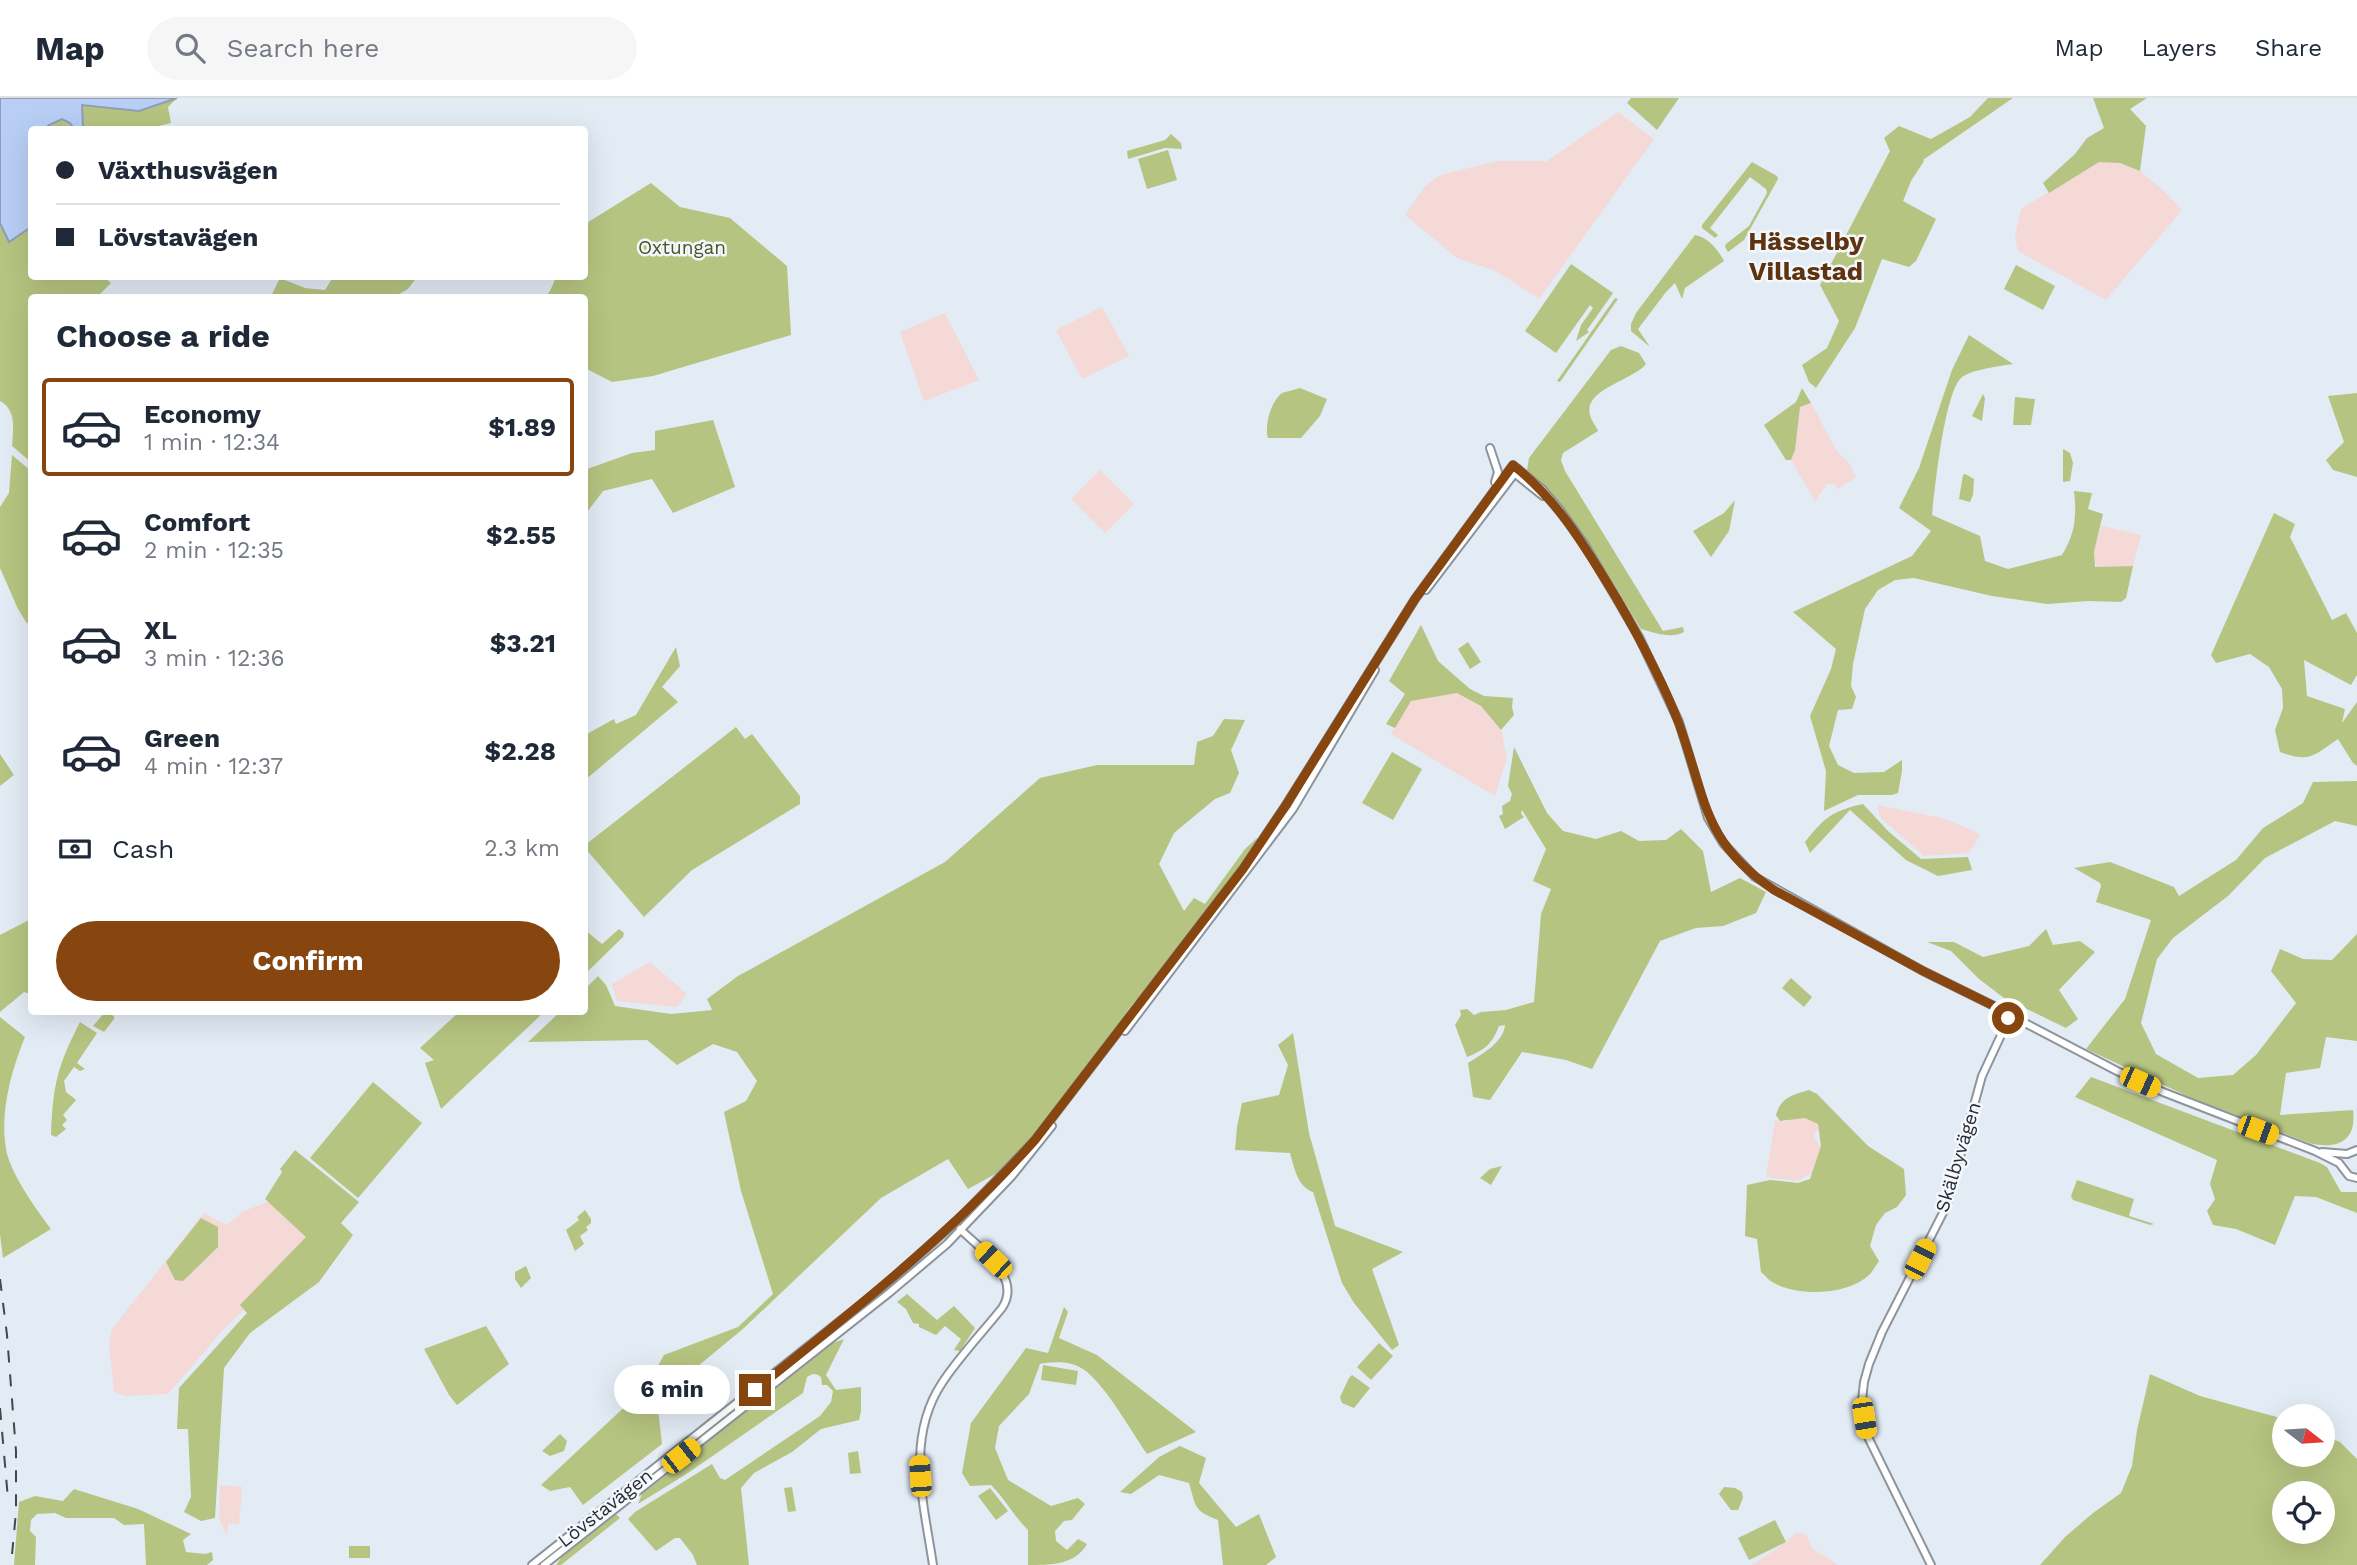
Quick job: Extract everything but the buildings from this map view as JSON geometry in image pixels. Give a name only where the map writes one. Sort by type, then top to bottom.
[{"type":"street","points":[[1489,496],[1498,472],[1490,448]]},
{"type":"street","points":[[1514,469],[1553,503]]},
{"type":"street","points":[[1514,469],[1542,489],[1585,545],[1639,637],[1679,723],[1708,818],[1723,843],[1755,877],[1923,971],[1996,1007],[2008,1018],[2025,1023],[2163,1092],[2335,1160],[2349,1175],[2357,1178]]},
{"type":"street","name":"Lövstavägen","points":[[532,1565],[851,1313],[954,1223],[1008,1171],[1035,1140],[1243,869],[1415,599],[1489,496],[1514,469]]},
{"type":"street","name":"Lövstavägen","points":[[544,1565],[889,1293],[961,1230],[1012,1176],[1290,814],[1409,615],[1491,505],[1514,469]]},
{"type":"street","points":[[1491,505],[1514,483],[1530,485]]},
{"type":"street","name":"Skälbyvägen","points":[[1931,1565],[1866,1433],[1862,1400],[1864,1382],[1882,1332],[1946,1207],[1982,1076],[2008,1018]]},
{"type":"street","points":[[2315,1151],[2347,1154],[2357,1150]]},
{"type":"street","points":[[2343,1167],[2347,1154]]},
{"type":"street","points":[[933,1565],[919,1460],[925,1417],[943,1381],[1008,1298],[1006,1280],[1001,1271],[954,1223]]},
{"type":"shaded area","points":[[1618,112],[1654,139],[1539,299],[1496,271],[1457,258],[1405,215],[1425,186],[1440,175],[1498,161],[1547,161]]},
{"type":"shaded area","points":[[2099,161],[2120,163],[2140,171],[2182,210],[2106,300],[2018,251],[2015,237],[2021,209]]},
{"type":"shaded area","points":[[1102,307],[1129,356],[1082,379],[1056,330]]},
{"type":"shaded area","points":[[945,313],[979,380],[924,401],[900,332]]},
{"type":"shaded area","points":[[1811,403],[1836,450],[1849,463],[1856,477],[1838,489],[1834,484],[1827,484],[1815,501],[1791,460],[1795,450],[1800,407]]},
{"type":"shaded area","points":[[1100,470],[1134,504],[1105,533],[1071,499]]},
{"type":"shaded area","points":[[2101,526],[2141,535],[2133,566],[2096,567],[2094,552]]},
{"type":"shaded area","points":[[1457,693],[1481,706],[1501,730],[1507,758],[1495,796],[1391,734],[1411,701]]},
{"type":"shaded area","points":[[1877,805],[1946,819],[1980,834],[1968,853],[1924,856],[1880,817]]},
{"type":"shaded area","points":[[650,962],[687,994],[677,1007],[617,1001],[612,984]]},
{"type":"shaded area","points":[[1811,1107],[1826,1119],[1815,1133],[1814,1139],[1826,1151],[1829,1163],[1798,1181],[1766,1177],[1775,1120],[1785,1122]]},
{"type":"shaded area","points":[[270,1201],[316,1239],[222,1331],[168,1394],[124,1396],[114,1391],[109,1345],[112,1329],[204,1213],[226,1225],[244,1211]]},
{"type":"shaded area","points":[[220,1485],[242,1487],[239,1524],[228,1523],[227,1534],[219,1518]]},
{"type":"shaded area","points":[[1795,1533],[1803,1533],[1812,1548],[1838,1565],[1752,1565],[1786,1542]]},
{"type":"green space","points":[[177,98],[168,107],[171,123],[158,126],[83,126],[82,105],[139,111]]},
{"type":"green space","points":[[1631,98],[1679,98],[1657,130],[1627,103]]},
{"type":"green space","points":[[1988,98],[2013,98],[1923,160],[1903,201],[1936,219],[1916,261],[1909,267],[1882,259],[1855,328],[1816,388],[1809,382],[1802,365],[1827,348],[1839,321],[1820,285],[1890,151],[1884,138],[1899,126],[1931,139],[1970,117]]},
{"type":"green space","points":[[2093,98],[2147,98],[2130,109],[2146,126],[2140,171],[2120,163],[2099,162],[2049,193],[2043,183],[2075,154],[2087,138],[2104,128]]},
{"type":"green space","points":[[62,119],[72,126],[48,126]]},
{"type":"green space","points":[[1171,134],[1181,143],[1182,149],[1165,148],[1128,159],[1127,151],[1165,140]]},
{"type":"green space","points":[[1168,150],[1177,180],[1147,189],[1138,159]]},
{"type":"green space","points":[[1752,162],[1778,179],[1744,240],[1728,252],[1726,244],[1749,226],[1767,193],[1766,189],[1750,177],[1710,228],[1718,235],[1715,238],[1702,228],[1702,225]]},
{"type":"green space","name":"Oxtungan","points":[[651,183],[680,207],[730,218],[787,266],[791,335],[653,376],[612,382],[588,370],[588,294],[548,294],[555,280],[588,280],[588,222]]},
{"type":"green space","points":[[0,223],[9,241],[28,229],[28,280],[108,280],[111,283],[100,294],[28,294],[28,459],[12,446],[12,415],[0,401]]},
{"type":"green space","points":[[1695,235],[1712,244],[1724,261],[1685,288],[1682,299],[1675,283],[1666,292],[1638,329],[1650,347],[1631,331],[1631,324],[1636,313]]},
{"type":"green space","points":[[1571,264],[1613,293],[1587,330],[1589,332],[1576,341],[1581,325],[1593,308],[1590,305],[1556,353],[1525,331]]},
{"type":"green space","points":[[2016,265],[2055,286],[2043,310],[2004,289]]},
{"type":"green space","points":[[279,280],[305,288],[325,290],[331,280],[415,280],[408,289],[399,294],[272,294]]},
{"type":"green space","points":[[1615,298],[1618,299],[1560,382],[1557,381]]},
{"type":"green space","points":[[1969,335],[2013,364],[1965,375],[1955,388],[1941,443],[1932,515],[1980,536],[1985,561],[2008,569],[2062,555],[2074,525],[2074,491],[2092,493],[2088,509],[2103,514],[2094,552],[2095,567],[2133,566],[2126,598],[2121,602],[2047,604],[1992,596],[1914,578],[1895,580],[1878,590],[1865,609],[1853,664],[1851,686],[1856,697],[1852,709],[1838,710],[1829,746],[1838,765],[1854,773],[1884,772],[1902,760],[1898,793],[1858,795],[1824,811],[1826,771],[1810,716],[1831,669],[1836,649],[1793,612],[1912,556],[1931,531],[1899,508],[1919,468],[1952,370]]},
{"type":"green space","points":[[1621,346],[1639,353],[1646,364],[1594,398],[1590,415],[1598,431],[1563,453],[1561,460],[1565,471],[1663,631],[1683,627],[1684,632],[1674,635],[1641,629],[1565,509],[1527,470],[1529,458],[1611,350]]},
{"type":"green space","points":[[1300,388],[1327,399],[1320,416],[1301,438],[1268,438],[1268,421],[1278,397],[1282,393]]},
{"type":"green space","points":[[1802,388],[1811,403],[1800,407],[1795,450],[1791,460],[1786,460],[1764,425],[1796,402]]},
{"type":"green space","points":[[2357,393],[2357,477],[2333,470],[2326,460],[2344,442],[2328,396]]},
{"type":"green space","points":[[1983,394],[1985,398],[1982,421],[1972,416]]},
{"type":"green space","points":[[2015,397],[2035,399],[2031,425],[2013,425]]},
{"type":"green space","points":[[713,420],[735,487],[673,513],[652,479],[603,491],[588,511],[588,469],[632,453],[655,450],[655,431]]},
{"type":"green space","points":[[2063,449],[2070,453],[2073,463],[2070,481],[2063,482]]},
{"type":"green space","points":[[12,455],[28,468],[28,624],[18,609],[0,568],[0,507],[9,493]]},
{"type":"green space","points":[[1965,474],[1974,479],[1970,502],[1959,499]]},
{"type":"green space","points":[[1735,500],[1729,531],[1711,557],[1693,531],[1724,513]]},
{"type":"green space","points":[[2274,513],[2295,524],[2290,537],[2332,620],[2346,613],[2357,633],[2357,675],[2351,685],[2304,660],[2307,696],[2345,709],[2342,723],[2357,702],[2357,766],[2338,739],[2311,756],[2298,757],[2280,752],[2275,730],[2283,708],[2282,689],[2269,667],[2250,654],[2216,663],[2211,655]]},
{"type":"green space","points":[[1421,625],[1438,661],[1470,689],[1484,696],[1513,698],[1514,715],[1501,730],[1481,706],[1457,693],[1411,701],[1395,728],[1386,724],[1405,694],[1389,681]]},
{"type":"green space","points":[[1468,642],[1481,662],[1470,669],[1458,649]]},
{"type":"green space","points":[[676,647],[680,666],[662,687],[678,702],[588,777],[588,733],[614,719],[616,724],[636,715]]},
{"type":"green space","points":[[1224,719],[1245,720],[1231,750],[1239,773],[1230,793],[1215,799],[1174,833],[1159,864],[1184,911],[1194,898],[1205,904],[1245,849],[1257,838],[1256,847],[1146,993],[1133,1004],[1117,1030],[1033,1138],[999,1172],[968,1189],[948,1159],[881,1198],[744,1328],[657,1400],[662,1444],[583,1505],[570,1487],[550,1491],[541,1485],[647,1386],[664,1355],[738,1327],[773,1294],[741,1191],[724,1112],[746,1101],[757,1081],[737,1052],[713,1044],[677,1065],[647,1040],[528,1042],[557,1015],[588,1015],[588,986],[598,976],[606,985],[615,1006],[671,1014],[712,1010],[707,999],[738,976],[945,862],[1040,778],[1097,765],[1194,765],[1197,742],[1213,736]]},
{"type":"green space","points":[[736,727],[745,739],[752,734],[800,796],[800,804],[692,870],[644,917],[588,852],[588,843]]},
{"type":"green space","points":[[1514,747],[1547,813],[1563,831],[1596,839],[1621,831],[1639,841],[1666,840],[1681,829],[1703,851],[1711,892],[1740,878],[1766,892],[1756,913],[1723,926],[1696,928],[1660,941],[1592,1069],[1566,1060],[1522,1052],[1490,1100],[1473,1097],[1468,1063],[1496,1043],[1505,1025],[1499,1026],[1487,1046],[1467,1057],[1455,1025],[1461,1015],[1460,1010],[1467,1009],[1474,1015],[1534,1002],[1541,914],[1551,889],[1533,881],[1546,849],[1522,810],[1524,817],[1505,829],[1499,816],[1503,814],[1502,806],[1510,801],[1512,794],[1508,786]]},
{"type":"green space","points":[[1392,752],[1422,769],[1393,820],[1362,803]]},
{"type":"green space","points":[[0,754],[14,775],[0,786]]},
{"type":"green space","points":[[2357,781],[2357,826],[2335,821],[2265,858],[2228,896],[2173,938],[2157,959],[2141,1023],[2156,1054],[2198,1078],[2233,1075],[2256,1055],[2296,1003],[2271,971],[2280,949],[2303,959],[2332,960],[2357,934],[2357,1041],[2326,1037],[2320,1068],[2286,1073],[2280,1115],[2353,1110],[2352,1130],[2343,1141],[2329,1145],[2312,1144],[2198,1101],[2086,1049],[2125,999],[2151,920],[2096,902],[2100,883],[2074,868],[2110,862],[2174,887],[2179,896],[2236,860],[2263,828],[2303,803],[2313,782]]},
{"type":"green space","points":[[1863,804],[1888,831],[1921,859],[1968,857],[1972,870],[1938,876],[1906,860],[1850,810],[1810,853],[1805,842],[1824,821],[1844,809]]},
{"type":"green space","points":[[28,921],[28,993],[24,992],[0,1012],[0,935]]},
{"type":"green space","points":[[619,929],[624,933],[588,971],[588,932],[602,944]]},
{"type":"green space","points":[[2046,929],[2053,945],[2080,941],[2095,952],[2059,990],[2078,1019],[2066,1028],[2004,998],[1979,979],[1951,951],[1927,942],[1954,942],[1983,957],[2029,946]]},
{"type":"green space","points":[[1791,978],[1812,997],[1804,1007],[1782,988]]},
{"type":"green space","points":[[102,1015],[114,1016],[104,1032],[93,1026]]},
{"type":"green space","points":[[456,1015],[541,1015],[441,1109],[425,1063],[434,1060],[420,1048]]},
{"type":"green space","points":[[0,1017],[25,1037],[15,1064],[4,1120],[8,1159],[18,1180],[51,1229],[3,1258],[0,1234]]},
{"type":"green space","points":[[80,1022],[97,1033],[77,1063],[85,1069],[80,1071],[74,1067],[64,1081],[66,1092],[76,1100],[63,1115],[67,1120],[62,1125],[66,1129],[56,1137],[51,1135],[55,1089],[61,1064]]},
{"type":"green space","points":[[1293,1033],[1309,1133],[1335,1226],[1403,1252],[1372,1269],[1399,1345],[1392,1350],[1354,1303],[1342,1283],[1313,1192],[1300,1181],[1290,1153],[1235,1150],[1242,1103],[1279,1095],[1288,1065],[1278,1045]]},
{"type":"green space","points":[[2091,1077],[2320,1163],[2327,1167],[2341,1192],[2357,1192],[2357,1213],[2316,1197],[2295,1196],[2275,1245],[2236,1229],[2213,1225],[2207,1211],[2215,1199],[2210,1184],[2217,1160],[2075,1097]]},
{"type":"green space","points":[[373,1082],[422,1123],[358,1198],[310,1158]]},
{"type":"green space","points":[[1809,1090],[1817,1094],[1868,1146],[1904,1169],[1906,1195],[1897,1207],[1885,1213],[1876,1225],[1870,1246],[1879,1261],[1870,1273],[1849,1287],[1823,1292],[1796,1290],[1770,1281],[1761,1272],[1757,1239],[1745,1236],[1747,1185],[1770,1180],[1798,1183],[1810,1179],[1821,1146],[1818,1124],[1805,1118],[1780,1121],[1776,1115],[1784,1100]]},
{"type":"green space","points":[[295,1150],[359,1202],[341,1223],[353,1235],[319,1282],[250,1333],[224,1368],[215,1518],[201,1521],[184,1512],[191,1497],[188,1429],[177,1429],[179,1388],[247,1313],[240,1305],[306,1237],[265,1199],[282,1172],[280,1169]]},
{"type":"green space","points":[[1502,1166],[1491,1185],[1480,1178],[1490,1169]]},
{"type":"green space","points":[[2077,1180],[2134,1199],[2129,1216],[2154,1224],[2073,1200],[2071,1196]]},
{"type":"green space","points":[[585,1210],[591,1223],[586,1227],[588,1230],[580,1236],[584,1244],[575,1251],[566,1230],[579,1220],[577,1217]]},
{"type":"green space","points":[[201,1218],[218,1227],[218,1247],[183,1281],[175,1280],[166,1262]]},
{"type":"green space","points":[[526,1266],[531,1278],[521,1288],[515,1279],[515,1272]]},
{"type":"green space","points":[[907,1294],[937,1320],[954,1306],[975,1328],[960,1351],[954,1350],[961,1339],[945,1326],[936,1335],[913,1323],[906,1309],[897,1302]]},
{"type":"green space","points":[[1064,1307],[1068,1312],[1059,1338],[1097,1355],[1196,1432],[1147,1454],[1092,1376],[1079,1366],[1068,1363],[1040,1364],[1029,1394],[999,1426],[995,1448],[1008,1480],[1051,1506],[1078,1498],[1085,1504],[1072,1520],[1064,1521],[1055,1531],[1056,1541],[1067,1550],[1078,1539],[1087,1544],[1069,1560],[1054,1564],[1028,1565],[1028,1530],[991,1485],[970,1486],[962,1473],[971,1423],[1026,1348],[1048,1353]]},
{"type":"green space","points":[[486,1326],[509,1364],[457,1405],[424,1349]]},
{"type":"green space","points":[[844,1339],[826,1375],[836,1390],[861,1387],[859,1420],[821,1429],[792,1452],[754,1473],[741,1488],[749,1565],[697,1565],[680,1538],[675,1538],[656,1551],[628,1519],[635,1512],[712,1464],[720,1478],[725,1480],[820,1416],[831,1402],[833,1391],[827,1385],[822,1385],[821,1377],[814,1374],[807,1377],[803,1393],[688,1473],[638,1504],[642,1494],[830,1344]]},
{"type":"green space","points":[[1379,1343],[1393,1356],[1371,1380],[1357,1367]]},
{"type":"green space","points":[[1043,1365],[1078,1371],[1076,1385],[1041,1380]]},
{"type":"green space","points":[[2150,1374],[2200,1396],[2272,1416],[2272,1467],[2335,1467],[2335,1440],[2340,1442],[2357,1459],[2357,1565],[2040,1565],[2065,1537],[2121,1493],[2132,1466]]},
{"type":"green space","points":[[1352,1375],[1370,1388],[1354,1408],[1342,1403],[1340,1397]]},
{"type":"green space","points":[[560,1434],[567,1441],[564,1451],[550,1456],[542,1451]]},
{"type":"green space","points":[[1180,1446],[1206,1458],[1199,1483],[1236,1527],[1259,1514],[1276,1557],[1266,1565],[1223,1565],[1218,1520],[1200,1511],[1189,1483],[1159,1475],[1131,1494],[1120,1492],[1159,1457]]},
{"type":"green space","points":[[858,1451],[861,1473],[850,1474],[848,1453]]},
{"type":"green space","points":[[792,1487],[796,1511],[788,1512],[784,1488]]},
{"type":"green space","points":[[1724,1487],[1742,1492],[1743,1498],[1738,1510],[1731,1510],[1719,1494]]},
{"type":"green space","points":[[990,1488],[1008,1511],[996,1520],[978,1496]]},
{"type":"green space","points":[[74,1489],[138,1509],[191,1534],[183,1540],[186,1552],[212,1552],[213,1560],[207,1565],[146,1565],[144,1524],[124,1525],[114,1518],[66,1518],[55,1513],[37,1514],[31,1520],[30,1531],[36,1537],[35,1565],[14,1565],[19,1502],[35,1496],[63,1501]]},
{"type":"green space","points":[[616,1514],[620,1518],[561,1565],[556,1565],[563,1555]]},
{"type":"green space","points":[[1775,1520],[1786,1542],[1749,1560],[1738,1538]]},
{"type":"green space","points":[[349,1546],[370,1546],[370,1558],[349,1558]]},
{"type":"water","points":[[0,98],[177,98],[139,111],[82,105],[83,126],[72,126],[62,119],[48,126],[28,126],[28,229],[9,242],[0,223]]},
{"type":"railway","points":[[0,1279],[16,1451],[16,1512],[11,1565]]},
{"type":"railway","points":[[0,1408],[8,1499]]},
{"type":"district","name":"Hässelby Villastad","points":[[1806,256]]},
{"type":"route","points":[[755,1390],[883,1287],[963,1215],[1035,1140],[1243,869],[1441,560],[1513,465],[1542,489],[1560,510],[1585,545],[1639,637],[1679,723],[1708,818],[1723,843],[1741,864],[1774,890],[1923,971],[1996,1007],[2008,1018]]}]
